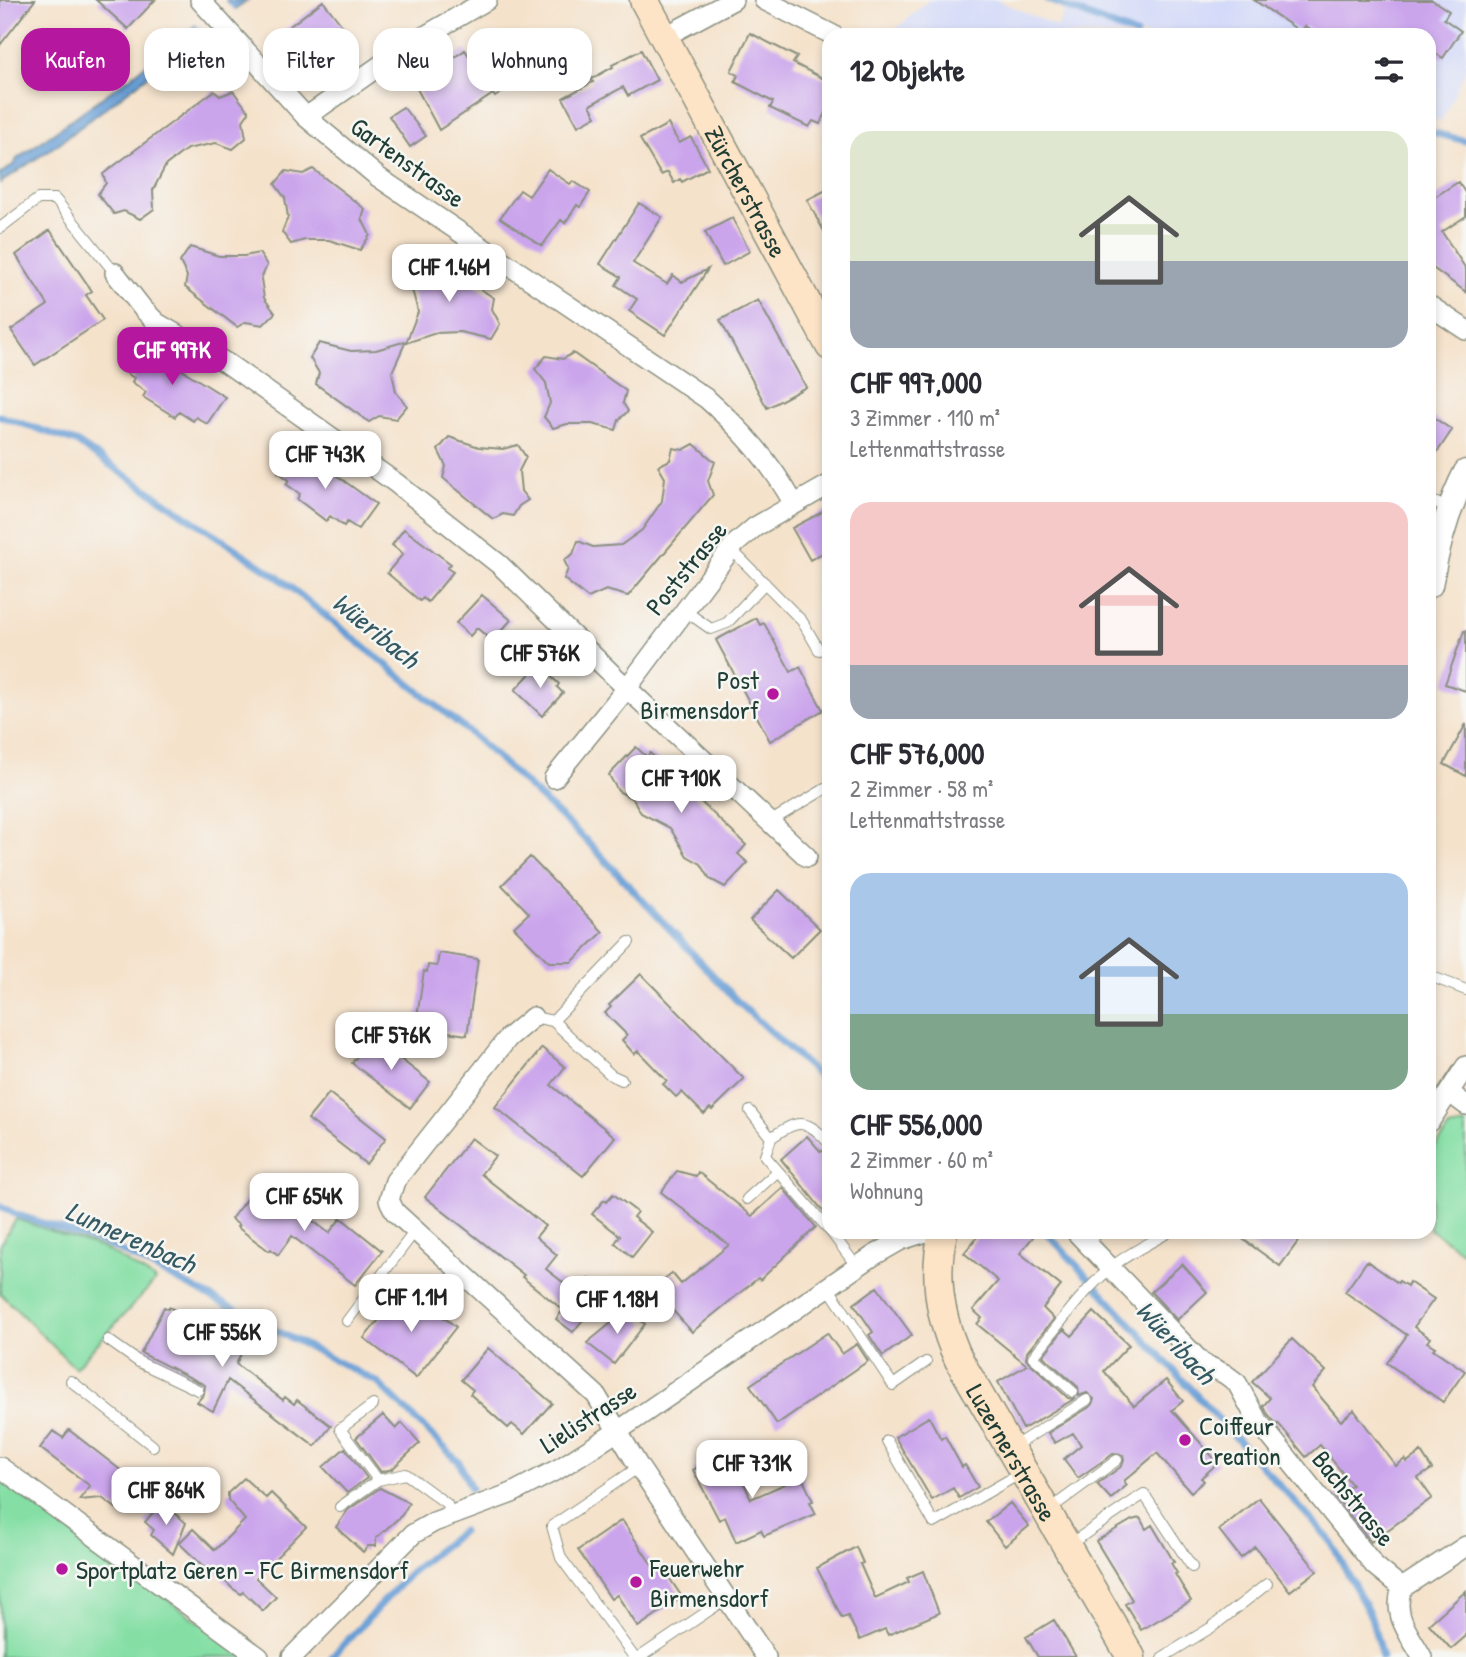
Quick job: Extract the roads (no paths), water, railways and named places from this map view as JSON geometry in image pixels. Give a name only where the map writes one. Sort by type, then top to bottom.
[{"type":"main road","name":"Zürcherstrasse","points":[[644,0],[822,331]]},
{"type":"main road","name":"Luzernerstrasse","points":[[935,1239],[947,1334],[959,1360],[1131,1657]]},
{"type":"street","points":[[306,117],[411,44],[487,0]]},
{"type":"street","points":[[664,37],[733,0]]},
{"type":"street","points":[[764,0],[822,29]]},
{"type":"street","name":"Gartenstrasse","points":[[200,1],[306,117],[378,177],[707,398],[763,454],[794,504]]},
{"type":"street","points":[[114,273],[157,323],[228,364],[396,483],[490,557],[807,857]]},
{"type":"street","points":[[1436,310],[1466,330]]},
{"type":"street","points":[[1436,543],[1440,504],[1466,472]]},
{"type":"street","name":"Poststrasse","points":[[554,778],[627,688],[731,549],[755,527],[822,488]]},
{"type":"street","points":[[533,1017],[508,1038],[395,1181],[389,1200],[395,1212],[415,1231],[596,1395],[639,1467],[766,1657]]},
{"type":"street","points":[[1436,1116],[1458,1099],[1466,1066]]},
{"type":"street","name":"Lielistrasse","points":[[292,1657],[413,1535],[433,1522],[537,1482],[618,1431],[857,1267],[906,1239]]},
{"type":"street","name":"Bachstrasse","points":[[1089,1239],[1109,1271],[1202,1363],[1237,1383],[1257,1420],[1375,1566],[1402,1588]]},
{"type":"street","points":[[0,1467],[259,1657]]},
{"type":"street","points":[[1422,1657],[1399,1613],[1397,1602],[1402,1588],[1466,1546]]},
{"type":"lane","points":[[0,229],[38,199],[55,200],[114,273]]},
{"type":"lane","points":[[731,549],[802,621],[819,650]]},
{"type":"lane","points":[[684,610],[711,629],[727,623],[765,583]]},
{"type":"lane","points":[[771,821],[822,791]]},
{"type":"lane","points":[[552,1021],[629,942]]},
{"type":"lane","points":[[1436,978],[1466,990]]},
{"type":"lane","points":[[533,1017],[552,1021],[611,1075],[622,1080]]},
{"type":"lane","points":[[750,1111],[771,1138]]},
{"type":"lane","points":[[822,1135],[811,1125],[790,1125],[771,1138],[765,1156],[822,1222]]},
{"type":"lane","points":[[747,1199],[778,1171]]},
{"type":"lane","points":[[347,1321],[415,1231]]},
{"type":"lane","points":[[836,1239],[857,1267]]},
{"type":"lane","points":[[1073,1392],[1032,1357],[1087,1292],[1109,1271],[1156,1239]]},
{"type":"lane","points":[[828,1287],[893,1385],[926,1362]]},
{"type":"lane","points":[[108,1340],[139,1362],[198,1390]]},
{"type":"lane","points":[[72,1381],[153,1446]]},
{"type":"lane","points":[[887,1441],[934,1523],[1017,1460],[1087,1399]]},
{"type":"lane","points":[[373,1405],[340,1429],[378,1480]]},
{"type":"lane","points":[[1046,1511],[1061,1503],[1117,1460]]},
{"type":"lane","points":[[634,1657],[561,1558],[552,1526],[639,1467]]},
{"type":"lane","points":[[340,1507],[378,1480],[406,1474],[447,1504],[450,1516]]},
{"type":"lane","points":[[1067,1547],[1144,1494],[1192,1567]]},
{"type":"lane","points":[[1163,1657],[1212,1627],[1266,1584]]},
{"type":"lane","points":[[640,1657],[726,1599]]},
{"type":"water","points":[[227,0],[248,0],[211,28],[192,28]]},
{"type":"water","points":[[144,66],[144,79],[130,89],[130,77]]},
{"type":"water","points":[[111,91],[128,91],[58,144],[0,183],[0,174]]},
{"type":"waterway","points":[[1048,0],[1118,28]]},
{"type":"waterway","points":[[1436,134],[1466,141]]},
{"type":"waterway","name":"Wüeribach","points":[[0,416],[76,442],[279,578],[474,736],[589,843],[739,1003],[822,1079]]},
{"type":"waterway","name":"Lunnerenbach","points":[[0,1206],[15,1214],[107,1244],[377,1382],[459,1462],[471,1488]]},
{"type":"waterway","name":"Wüeribach","points":[[1052,1239],[1330,1540],[1371,1617],[1382,1657]]},
{"type":"waterway","name":"Lunnerenbach","points":[[332,1657],[413,1570],[462,1531]]},
{"type":"place","name":"Post Birmensdorf","points":[[773,694]]},
{"type":"place","name":"Coiffeur Creation","points":[[1185,1440]]},
{"type":"place","name":"Sportplatz Geren - FC Birmensdorf","points":[[62,1569]]},
{"type":"place","name":"Feuerwehr Birmensdorf","points":[[636,1582]]}]
